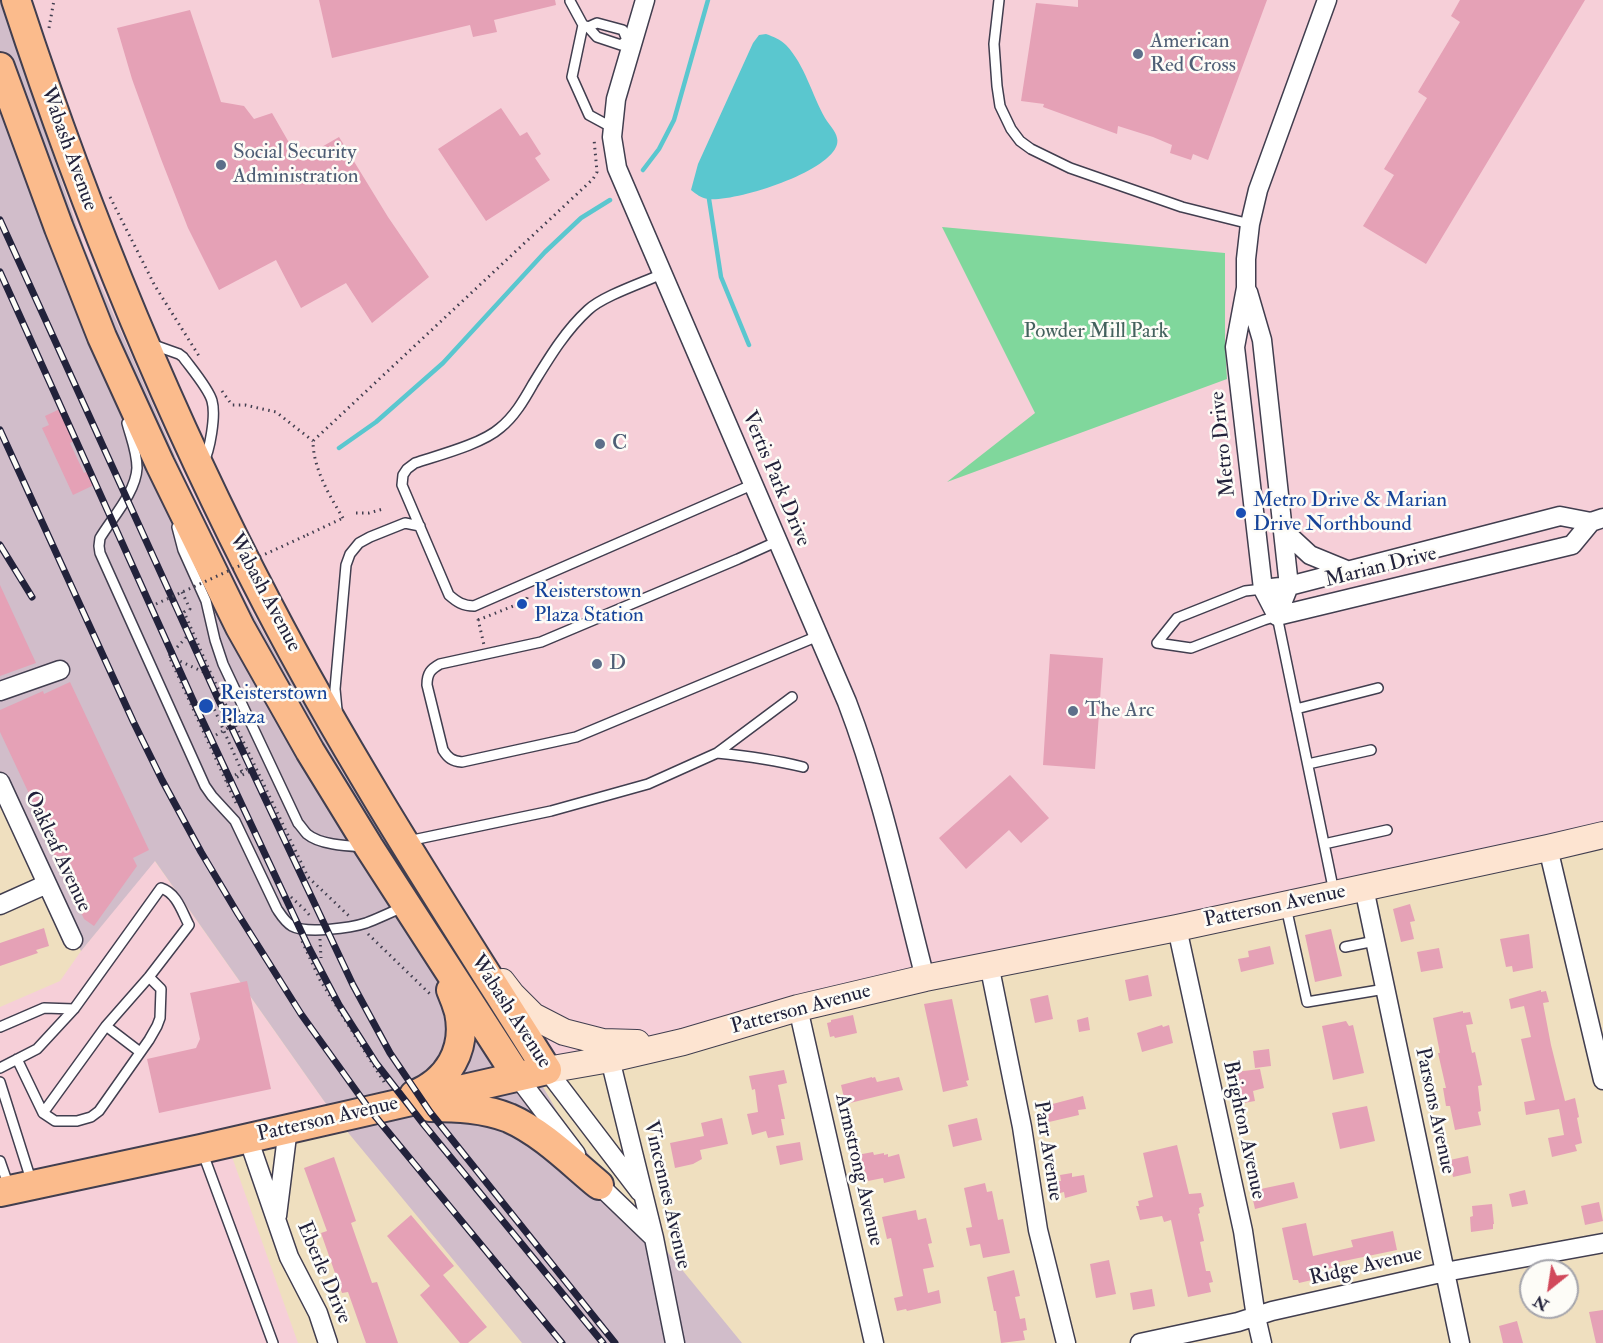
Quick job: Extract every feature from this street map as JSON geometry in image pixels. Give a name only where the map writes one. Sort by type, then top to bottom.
[{"type":"main road","name":"Wabash Avenue","points":[[16,0],[90,210],[144,341],[201,467],[269,607],[403,842],[547,1070]]},
{"type":"main road","name":"Wabash Avenue","points":[[0,67],[102,337],[160,464],[240,627],[310,751],[369,847],[518,1076]]},
{"type":"main road","name":"Patterson Avenue","points":[[14,1189],[248,1138],[288,1128],[386,1097],[610,1059],[682,1042],[798,1008],[925,978],[1177,928],[1548,848],[1603,834]]},
{"type":"main road","points":[[450,917],[512,996],[532,1016],[564,1032],[603,1042],[682,1042]]},
{"type":"main road","points":[[386,1097],[428,1089],[439,1081],[454,1060],[459,1047],[461,1030],[459,1011],[427,936]]},
{"type":"main road","points":[[386,1097],[481,1110],[507,1118],[526,1127],[599,1185]]},
{"type":"street","name":"Vertis Park Drive","points":[[645,0],[630,40],[616,99],[605,124],[612,137],[617,168],[860,736],[884,816],[925,978]]},
{"type":"street","name":"Metro Drive","points":[[1277,616],[1263,589],[1235,347],[1246,288],[1246,259],[1250,224],[1258,190],[1327,0]]},
{"type":"street","name":"Metro Drive","points":[[1246,288],[1262,340],[1289,586],[1277,616]]},
{"type":"street","name":"Marian Drive","points":[[1263,589],[1289,586],[1560,516],[1597,520]]},
{"type":"street","name":"Marian Drive","points":[[1277,616],[1572,545],[1597,520]]},
{"type":"street","name":"Marian Drive","points":[[1283,530],[1310,555],[1349,571]]},
{"type":"street","points":[[0,691],[60,670]]},
{"type":"street","name":"Oakleaf Avenue","points":[[0,783],[73,940]]},
{"type":"street","points":[[1548,848],[1603,1080]]},
{"type":"street","points":[[0,905],[47,884]]},
{"type":"street","name":"Parsons Avenue","points":[[1364,888],[1460,1343]]},
{"type":"street","name":"Brighton Avenue","points":[[1177,928],[1243,1231],[1262,1343]]},
{"type":"street","name":"Parr Avenue","points":[[989,964],[1022,1127],[1038,1230],[1066,1343]]},
{"type":"street","name":"Armstrong Avenue","points":[[798,1008],[874,1343]]},
{"type":"street","name":"Vincennes Avenue","points":[[610,1059],[645,1198],[675,1343]]},
{"type":"street","name":"Wabash Avenue","points":[[547,1070],[645,1198]]},
{"type":"street","name":"Wabash Avenue","points":[[518,1076],[599,1185],[654,1238]]},
{"type":"street","name":"Eberle Drive","points":[[276,1221],[288,1128]]},
{"type":"street","name":"Eberle Drive","points":[[248,1138],[289,1257],[318,1313],[328,1343]]},
{"type":"street","name":"Ridge Avenue","points":[[1140,1343],[1445,1272],[1603,1243]]},
{"type":"lane","points":[[999,0],[994,44],[997,86],[1000,106],[1011,129],[1020,141],[1031,149],[1070,168],[1182,207],[1250,224]]},
{"type":"lane","points":[[570,2],[586,26],[597,37],[621,45],[630,40],[623,30],[597,23],[586,26]]},
{"type":"lane","points":[[586,26],[572,77],[589,115],[605,124]]},
{"type":"lane","points":[[662,274],[589,308],[561,339],[519,406],[500,429],[488,437],[415,464],[403,475],[402,485],[449,595],[456,602],[465,606],[474,606],[754,484]]},
{"type":"lane","points":[[102,337],[122,405]]},
{"type":"lane","points":[[144,341],[169,349],[183,357],[213,402],[208,455],[201,467]]},
{"type":"lane","points":[[125,416],[135,451],[137,470],[134,484],[100,538],[102,560],[205,786],[235,820],[277,909],[290,925],[313,930],[355,926],[406,906]]},
{"type":"lane","points":[[160,464],[183,550],[206,601],[223,664],[298,822],[307,834],[314,838],[344,846],[369,847]]},
{"type":"lane","points":[[340,733],[334,689],[346,565],[359,543],[370,537],[405,523],[420,526]]},
{"type":"lane","points":[[778,541],[541,642],[440,664],[431,669],[427,677],[427,685],[443,750],[453,761],[462,762],[576,736],[818,636]]},
{"type":"lane","points":[[1263,589],[1245,591],[1177,618],[1157,643],[1191,648],[1277,616],[1334,894]]},
{"type":"lane","points":[[1296,709],[1378,688]]},
{"type":"lane","points":[[403,842],[551,811],[648,784],[717,753],[792,697]]},
{"type":"lane","points":[[1308,764],[1371,750]]},
{"type":"lane","points":[[717,753],[778,761],[803,767]]},
{"type":"lane","points":[[1324,844],[1387,830]]},
{"type":"lane","points":[[0,1068],[37,1049],[74,1009],[161,888],[173,895],[189,925],[106,1026],[43,1113]]},
{"type":"lane","points":[[1285,905],[1307,1002],[1385,989]]},
{"type":"lane","points":[[1345,947],[1376,941]]},
{"type":"lane","points":[[17,1059],[43,1113],[55,1122],[77,1121],[91,1117],[99,1110],[140,1052],[160,1018],[161,989],[148,977]]},
{"type":"lane","points":[[0,1027],[44,1008],[74,1009]]},
{"type":"lane","points":[[106,1026],[140,1052]]},
{"type":"lane","points":[[0,1082],[14,1189]]},
{"type":"lane","points":[[201,1149],[273,1343]]},
{"type":"lane","points":[[0,1161],[14,1189]]},
{"type":"path","points":[[47,37],[54,0]]},
{"type":"path","points":[[156,604],[342,518],[327,490],[313,452],[313,441],[593,180],[597,172],[594,134],[605,124]]},
{"type":"path","points":[[109,195],[155,286],[201,360]]},
{"type":"path","points":[[219,387],[231,405],[245,405],[276,412],[313,441]]},
{"type":"path","points":[[356,513],[369,513],[383,509]]},
{"type":"path","points":[[478,620],[526,601],[531,590]]},
{"type":"path","points":[[182,592],[190,609],[184,612],[223,700],[194,711]]},
{"type":"path","points":[[474,606],[486,654]]},
{"type":"path","points":[[169,656],[192,631]]},
{"type":"path","points":[[169,656],[212,676]]},
{"type":"path","points":[[169,656],[236,803]]},
{"type":"path","points":[[212,704],[242,773]]},
{"type":"path","points":[[216,735],[228,728]]},
{"type":"path","points":[[226,782],[247,769]]},
{"type":"path","points":[[235,775],[256,769]]},
{"type":"path","points":[[291,897],[314,921]]},
{"type":"path","points":[[296,928],[320,980],[384,1083],[386,1097]]},
{"type":"path","points":[[368,934],[433,996]]},
{"type":"path","points":[[319,937],[321,958]]},
{"type":"shaded area","points":[[0,0],[84,247],[187,483],[245,600],[340,768],[470,975],[535,1073],[558,1113],[602,1172],[742,1343],[522,1343],[336,1118],[155,861],[81,951],[0,783]]},
{"type":"shaded area","points":[[1,0],[1603,0],[1603,839],[535,1073],[470,975],[340,768],[245,600],[187,483],[84,247]]},
{"type":"shaded area","points":[[154,860],[336,1118],[226,1140],[298,1343],[0,1343],[0,1007],[60,981],[81,951]]},
{"type":"green space","name":"Powder Mill Park","points":[[942,227],[1225,253],[1227,379],[947,482],[1035,413]]},
{"type":"water","points":[[766,34],[777,38],[793,53],[820,109],[835,133],[836,146],[828,157],[815,167],[778,184],[738,196],[721,199],[703,198],[691,190],[698,164],[753,43],[759,35]]},
{"type":"building","points":[[319,0],[555,0],[556,5],[494,20],[497,32],[473,37],[470,25],[332,58]]},
{"type":"building","name":"American Red Cross","points":[[1078,0],[1267,0],[1208,160],[1193,154],[1191,160],[1170,153],[1172,145],[1153,137],[1118,126],[1117,134],[1043,107],[1044,104],[1021,101],[1036,3],[1078,7]]},
{"type":"building","points":[[1460,0],[1585,0],[1426,264],[1363,226],[1394,175],[1384,169],[1427,98],[1418,92],[1460,22],[1451,16]]},
{"type":"building","name":"Social Security Administration","points":[[190,10],[221,102],[244,106],[254,119],[272,113],[299,160],[339,137],[388,217],[429,277],[372,323],[346,283],[301,308],[276,260],[219,290],[188,228],[161,159],[132,79],[117,28]]},
{"type":"building","points":[[501,108],[520,136],[527,132],[541,154],[535,158],[550,180],[486,221],[438,149]]},
{"type":"building","points":[[62,408],[77,440],[70,443],[84,473],[88,471],[94,485],[73,495],[42,428],[49,425],[45,416]]},
{"type":"building","points":[[0,585],[36,663],[0,676]]},
{"type":"building","name":"The Arc","points":[[1050,654],[1103,658],[1095,769],[1043,765]]},
{"type":"building","points":[[70,682],[149,850],[133,858],[137,866],[94,926],[84,919],[45,836],[48,834],[0,732],[0,710]]},
{"type":"building","points":[[1010,775],[1049,818],[1021,843],[1009,830],[966,869],[939,838]]},
{"type":"building","points":[[1410,904],[1415,921],[1410,922],[1414,939],[1401,942],[1393,909]]},
{"type":"building","points":[[44,928],[49,946],[36,950],[38,953],[0,966],[0,943]]},
{"type":"building","points":[[1331,929],[1342,976],[1315,982],[1305,935]]},
{"type":"building","points":[[1529,934],[1533,968],[1513,972],[1512,966],[1506,967],[1500,939]]},
{"type":"building","points":[[1270,946],[1274,964],[1241,972],[1238,959],[1249,957],[1248,951]]},
{"type":"building","points":[[1439,948],[1443,968],[1421,972],[1417,952]]},
{"type":"building","points":[[1148,975],[1152,996],[1129,1001],[1125,980]]},
{"type":"building","points":[[247,981],[271,1089],[159,1113],[147,1059],[196,1048],[200,1039],[190,993]]},
{"type":"building","points":[[1541,990],[1541,992],[1546,991],[1549,1002],[1543,1003],[1565,1101],[1575,1098],[1582,1143],[1575,1145],[1577,1151],[1552,1157],[1548,1138],[1564,1135],[1559,1109],[1526,1115],[1524,1102],[1535,1100],[1521,1039],[1531,1037],[1524,1006],[1511,1009],[1509,999]]},
{"type":"building","points":[[1048,995],[1053,1019],[1035,1023],[1030,999]]},
{"type":"building","points":[[952,999],[969,1080],[966,1081],[968,1086],[943,1092],[924,1004]]},
{"type":"building","points":[[1463,1011],[1463,1013],[1470,1012],[1473,1024],[1466,1025],[1482,1085],[1478,1086],[1481,1111],[1478,1112],[1481,1125],[1455,1130],[1450,1106],[1446,1106],[1443,1088],[1446,1088],[1433,1018]]},
{"type":"building","points":[[853,1015],[857,1033],[830,1037],[827,1023]]},
{"type":"building","points":[[1088,1017],[1090,1030],[1079,1032],[1077,1020]]},
{"type":"building","points":[[1346,1021],[1349,1026],[1353,1025],[1364,1073],[1333,1080],[1322,1026]]},
{"type":"building","points":[[1162,1025],[1163,1027],[1169,1025],[1173,1043],[1142,1052],[1137,1033]]},
{"type":"building","points":[[1269,1049],[1271,1066],[1255,1068],[1253,1051]]},
{"type":"building","points":[[1260,1069],[1264,1088],[1253,1091],[1255,1101],[1238,1104],[1233,1082],[1236,1081],[1235,1072]]},
{"type":"building","points":[[784,1070],[787,1083],[778,1085],[785,1119],[781,1119],[784,1135],[768,1138],[766,1131],[752,1135],[747,1114],[758,1112],[755,1089],[752,1090],[749,1076]]},
{"type":"building","points":[[875,1077],[877,1082],[899,1077],[903,1090],[850,1103],[845,1102],[841,1085]]},
{"type":"building","points":[[1083,1096],[1086,1109],[1078,1110],[1079,1115],[1044,1122],[1041,1107]]},
{"type":"building","points":[[1367,1106],[1375,1141],[1340,1149],[1332,1113]]},
{"type":"building","points":[[722,1118],[728,1144],[700,1150],[702,1159],[693,1164],[675,1168],[670,1143],[704,1136],[701,1123]]},
{"type":"building","points":[[977,1118],[982,1140],[953,1147],[948,1125]]},
{"type":"building","points":[[800,1142],[803,1160],[780,1165],[776,1146]]},
{"type":"building","points":[[1177,1145],[1189,1194],[1201,1193],[1204,1206],[1199,1208],[1200,1213],[1198,1214],[1204,1241],[1200,1242],[1206,1271],[1210,1271],[1213,1282],[1209,1283],[1211,1292],[1188,1297],[1171,1220],[1164,1222],[1162,1216],[1140,1220],[1136,1206],[1139,1206],[1138,1201],[1153,1197],[1143,1153]]},
{"type":"building","points":[[873,1152],[874,1155],[888,1154],[888,1157],[899,1154],[905,1178],[884,1183],[883,1178],[868,1181],[865,1171],[860,1172],[857,1155]]},
{"type":"building","points":[[1468,1156],[1471,1173],[1453,1177],[1450,1160]]},
{"type":"building","points":[[334,1157],[356,1221],[351,1223],[372,1283],[377,1282],[398,1343],[366,1343],[348,1292],[342,1293],[321,1233],[327,1231],[304,1168]]},
{"type":"building","points":[[1072,1173],[1072,1177],[1084,1175],[1087,1192],[1065,1198],[1064,1192],[1060,1193],[1057,1181],[1061,1181],[1060,1175]]},
{"type":"building","points":[[1294,1182],[1298,1198],[1255,1209],[1251,1191]]},
{"type":"building","points":[[985,1183],[987,1192],[992,1191],[998,1220],[1003,1219],[1010,1253],[983,1258],[980,1244],[970,1246],[966,1228],[972,1227],[964,1188]]},
{"type":"building","points":[[1525,1190],[1528,1204],[1512,1207],[1509,1194]]},
{"type":"building","points":[[1599,1202],[1603,1221],[1585,1225],[1581,1206]]},
{"type":"building","points":[[1492,1204],[1493,1229],[1471,1232],[1472,1206]]},
{"type":"building","points":[[916,1210],[918,1220],[926,1218],[932,1243],[928,1244],[934,1267],[923,1269],[928,1293],[939,1290],[941,1303],[897,1311],[894,1298],[903,1296],[891,1238],[887,1239],[882,1217]]},
{"type":"building","points":[[411,1215],[454,1266],[443,1275],[487,1327],[468,1343],[460,1343],[420,1295],[430,1286],[387,1236]]},
{"type":"building","points":[[1306,1223],[1313,1256],[1353,1247],[1351,1240],[1393,1231],[1397,1250],[1339,1262],[1340,1266],[1316,1271],[1317,1274],[1311,1276],[1312,1280],[1299,1283],[1298,1280],[1293,1280],[1282,1228]]},
{"type":"building","points":[[1109,1260],[1116,1294],[1096,1298],[1090,1264]]},
{"type":"building","points":[[1014,1270],[1020,1296],[1015,1297],[1020,1319],[1025,1318],[1027,1330],[1023,1331],[1025,1340],[1001,1343],[987,1277]]},
{"type":"building","points":[[1152,1289],[1155,1306],[1133,1310],[1130,1293]]},
{"type":"building","points":[[1603,1310],[1603,1343],[1596,1343],[1589,1312]]},
{"type":"building","points":[[1517,1321],[1523,1343],[1503,1343],[1499,1326]]},
{"type":"waterway","points":[[643,170],[659,149],[674,120],[708,0]]},
{"type":"waterway","points":[[709,199],[721,277],[749,345]]},
{"type":"waterway","points":[[339,448],[376,422],[443,363],[545,252],[581,218],[610,200]]},
{"type":"railway","points":[[0,220],[219,701],[353,985],[390,1053],[430,1112],[615,1343]]},
{"type":"railway","points":[[0,272],[197,709],[309,948],[339,1005],[376,1063],[425,1126],[603,1343]]},
{"type":"railway","points":[[0,430],[162,780],[238,914],[301,1014],[370,1110],[562,1343]]},
{"type":"railway","points":[[0,545],[32,597]]},
{"type":"place","name":"American Red Cross","points":[[1138,54]]},
{"type":"place","name":"Social Security Administration","points":[[221,165]]},
{"type":"place","name":"C","points":[[600,444]]},
{"type":"place","name":"Metro Drive & Marian Drive Northbound","points":[[1241,513]]},
{"type":"place","name":"Reisterstown Plaza Station","points":[[522,604]]},
{"type":"place","name":"D","points":[[597,664]]},
{"type":"place","name":"Reisterstown Plaza","points":[[206,706]]},
{"type":"place","name":"The Arc","points":[[1073,711]]}]
